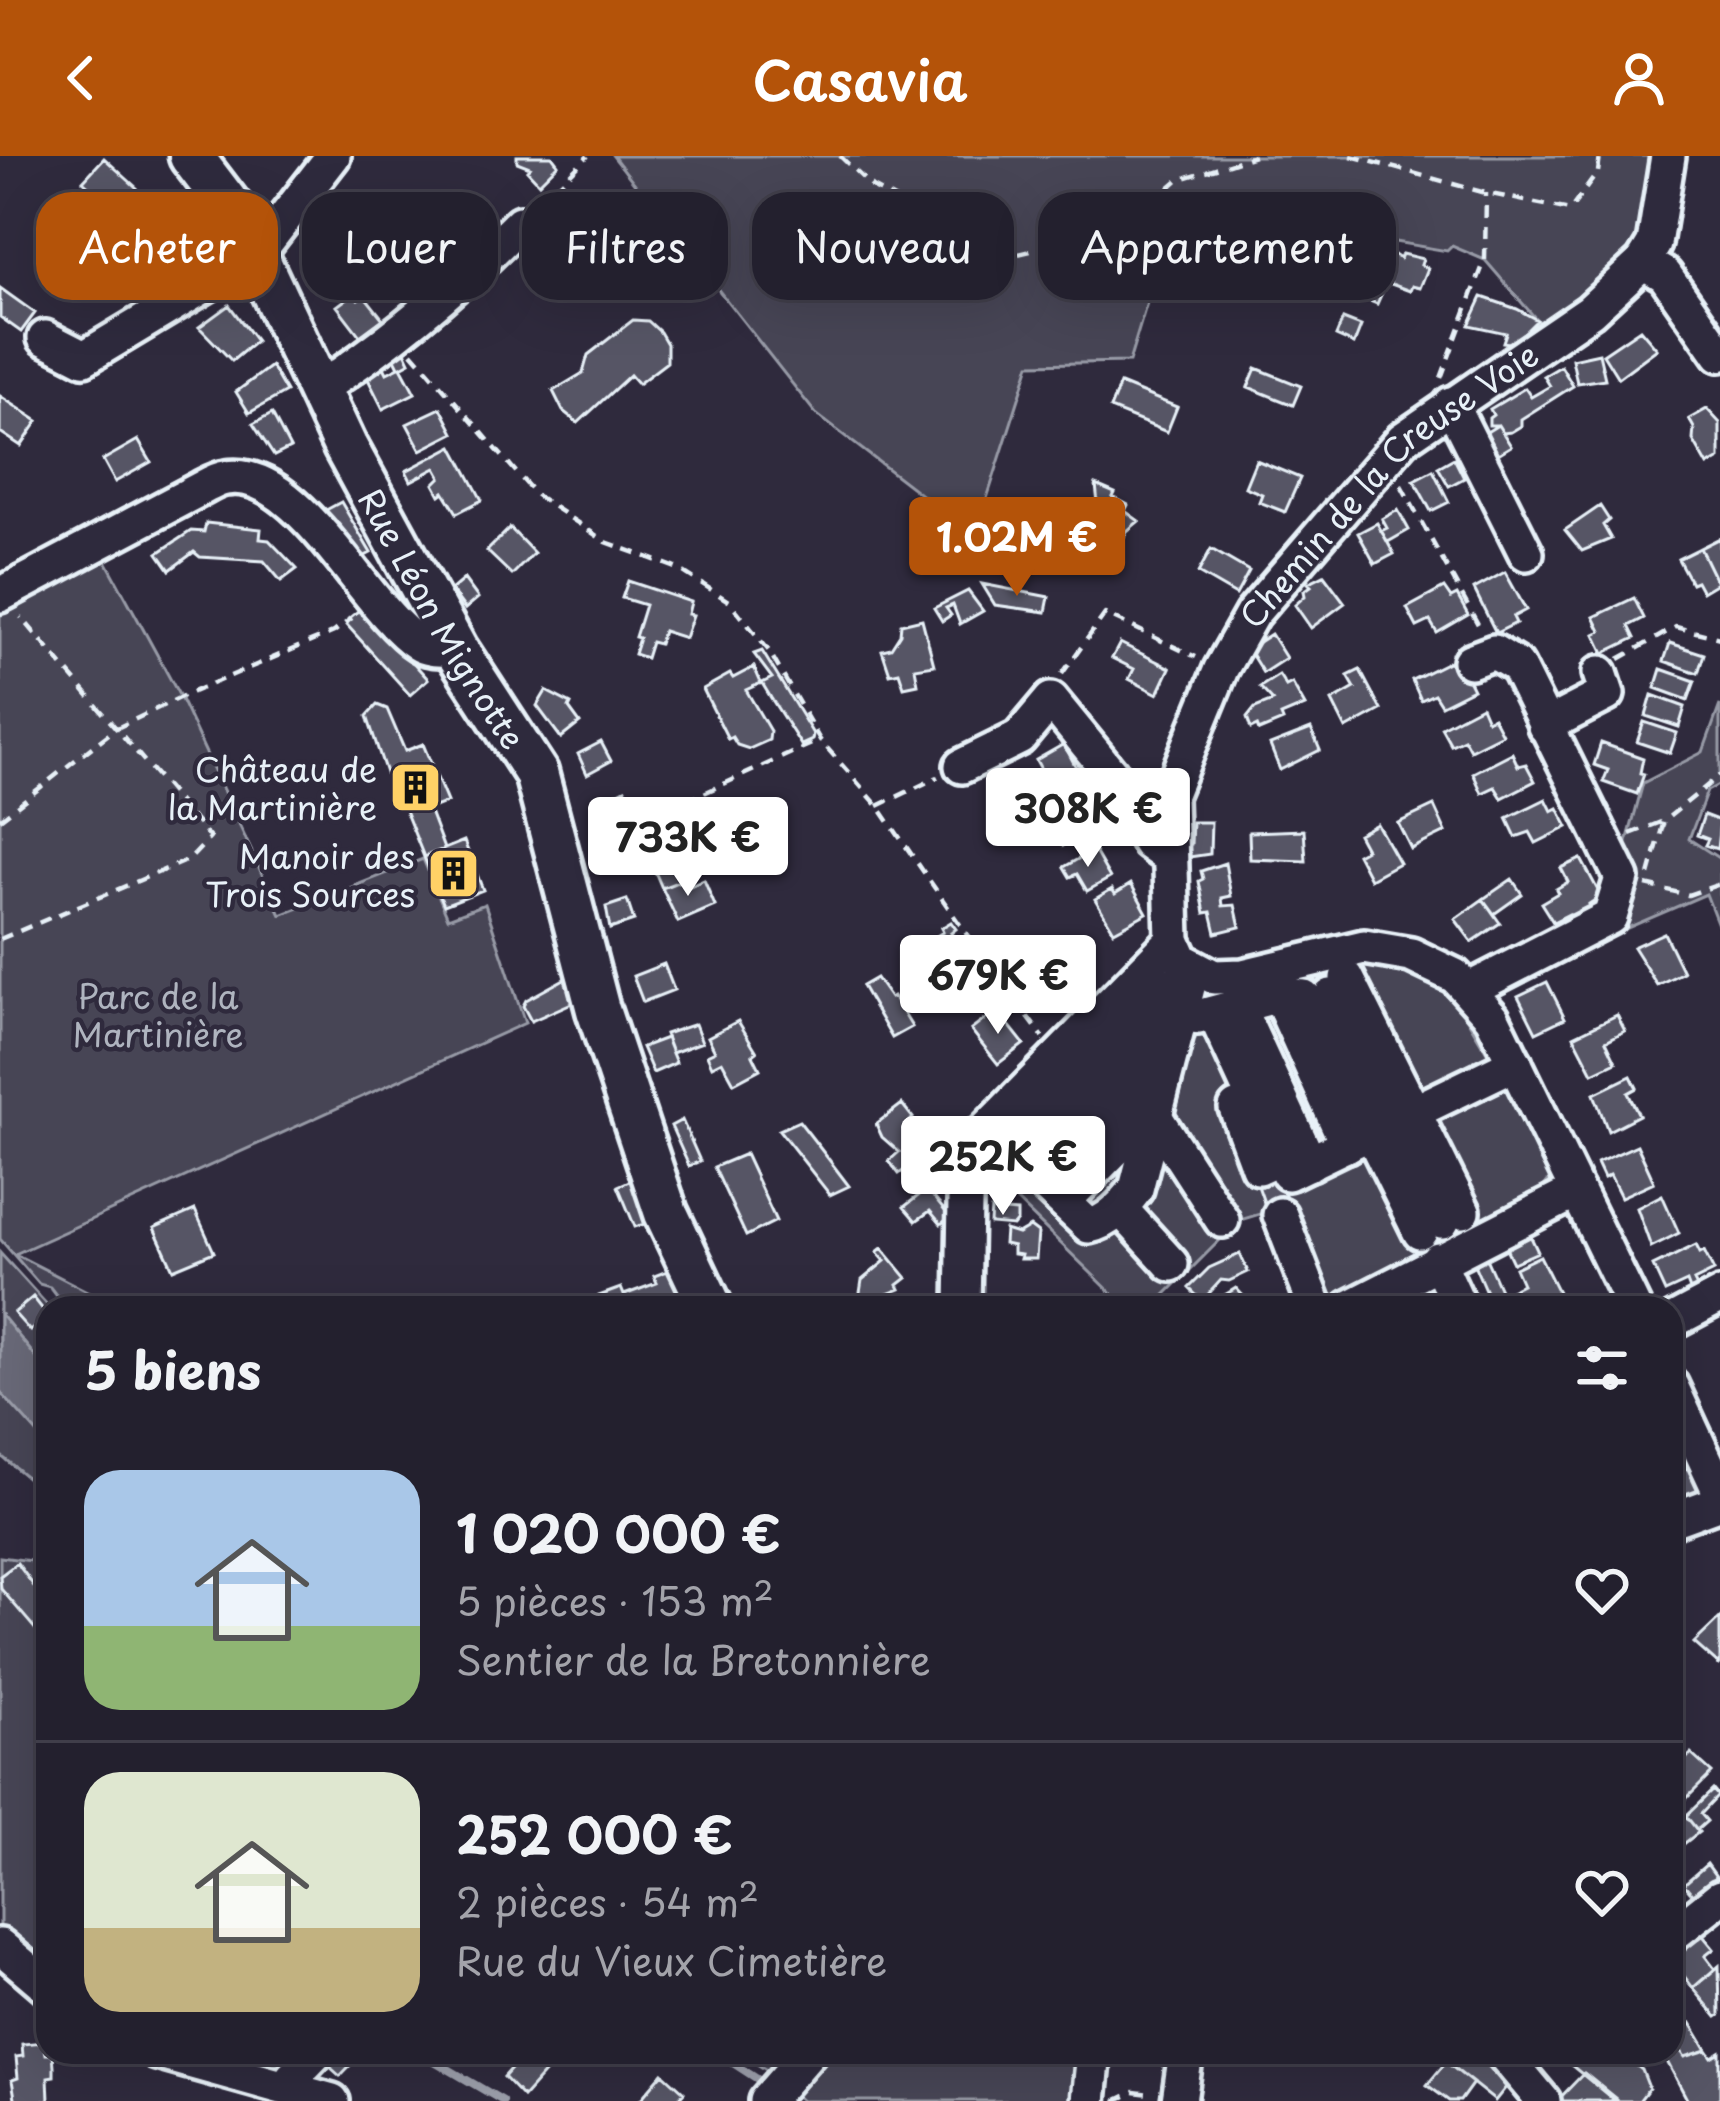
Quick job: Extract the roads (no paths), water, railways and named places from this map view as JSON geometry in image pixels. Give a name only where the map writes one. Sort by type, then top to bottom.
[{"type":"main road","name":"Rue Léon Mignotte","points":[[190,156],[220,192]]},
{"type":"main road","name":"Rue Léon Mignotte","points":[[278,300],[318,390],[456,650],[536,773],[618,1072],[666,1213],[705,1296]]},
{"type":"street","points":[[278,227],[333,156]]},
{"type":"street","name":"Chemin de la Creuse Voie","points":[[1173,940],[1168,796],[1220,669],[1266,596],[1443,400],[1589,310],[1642,262],[1654,244],[1668,156]]},
{"type":"street","points":[[318,390],[468,275],[520,223]]},
{"type":"street","points":[[1642,262],[1665,275],[1720,354]]},
{"type":"street","points":[[45,338],[84,358],[180,300]]},
{"type":"street","points":[[1443,400],[1526,553]]},
{"type":"street","points":[[6,592],[227,477],[261,482],[299,510],[376,602],[422,647],[456,650]]},
{"type":"street","points":[[1470,989],[1610,917],[1625,871],[1517,666],[1482,657]]},
{"type":"street","points":[[1545,726],[1606,694],[1600,674]]},
{"type":"street","points":[[962,766],[1019,738],[1051,700],[1117,781],[1149,843],[1170,858]]},
{"type":"street","points":[[963,1296],[966,1150],[1173,940],[1182,960],[1265,1076],[1450,1225]]},
{"type":"street","points":[[1265,1076],[1227,978],[1364,947],[1388,949],[1434,964],[1470,989],[1492,1016],[1628,1296]]},
{"type":"street","points":[[1265,1076],[1347,980]]},
{"type":"street","points":[[1037,1175],[1166,985],[1265,1076],[1450,1225],[1459,1296]]},
{"type":"street","points":[[967,1169],[1001,1147],[1088,1226],[1120,1208],[1136,1189],[1168,1059]]},
{"type":"street","points":[[1168,1059],[1265,1076],[1515,1063]]},
{"type":"street","points":[[1037,1175],[1168,1059]]},
{"type":"street","points":[[1037,1175],[1155,1112]]},
{"type":"street","points":[[1155,1112],[1222,1220]]},
{"type":"street","points":[[1364,1296],[1450,1225],[1577,1191]]},
{"type":"street","points":[[1120,1208],[1171,1264]]},
{"type":"street","points":[[1280,1215],[1311,1296]]},
{"type":"street","points":[[1683,1316],[1720,1296]]},
{"type":"street","points":[[1683,1412],[1720,1492]]},
{"type":"street","points":[[1683,1516],[1720,1502]]},
{"type":"street","points":[[1683,1927],[1720,1898]]},
{"type":"street","points":[[0,1946],[36,1977]]},
{"type":"street","points":[[200,2064],[332,2101]]},
{"type":"street","points":[[290,2090],[292,2078],[305,2064]]},
{"type":"street","points":[[776,2090],[799,2064]]},
{"type":"street","points":[[1089,2101],[1093,2064]]},
{"type":"street","points":[[1179,2099],[1184,2064]]},
{"type":"street","points":[[1514,2064],[1543,2101]]},
{"type":"water","points":[[0,1313],[36,1357],[36,1432],[0,1392]]},
{"type":"waterway","points":[[440,2064],[503,2101]]},
{"type":"waterway","points":[[734,2064],[765,2084]]},
{"type":"place","name":"Château de la Martinière","points":[[416,787]]},
{"type":"place","name":"Manoir des Trois Sources","points":[[454,874]]},
{"type":"park label","name":"Parc de la Martinière","points":[[158,1014]]}]
